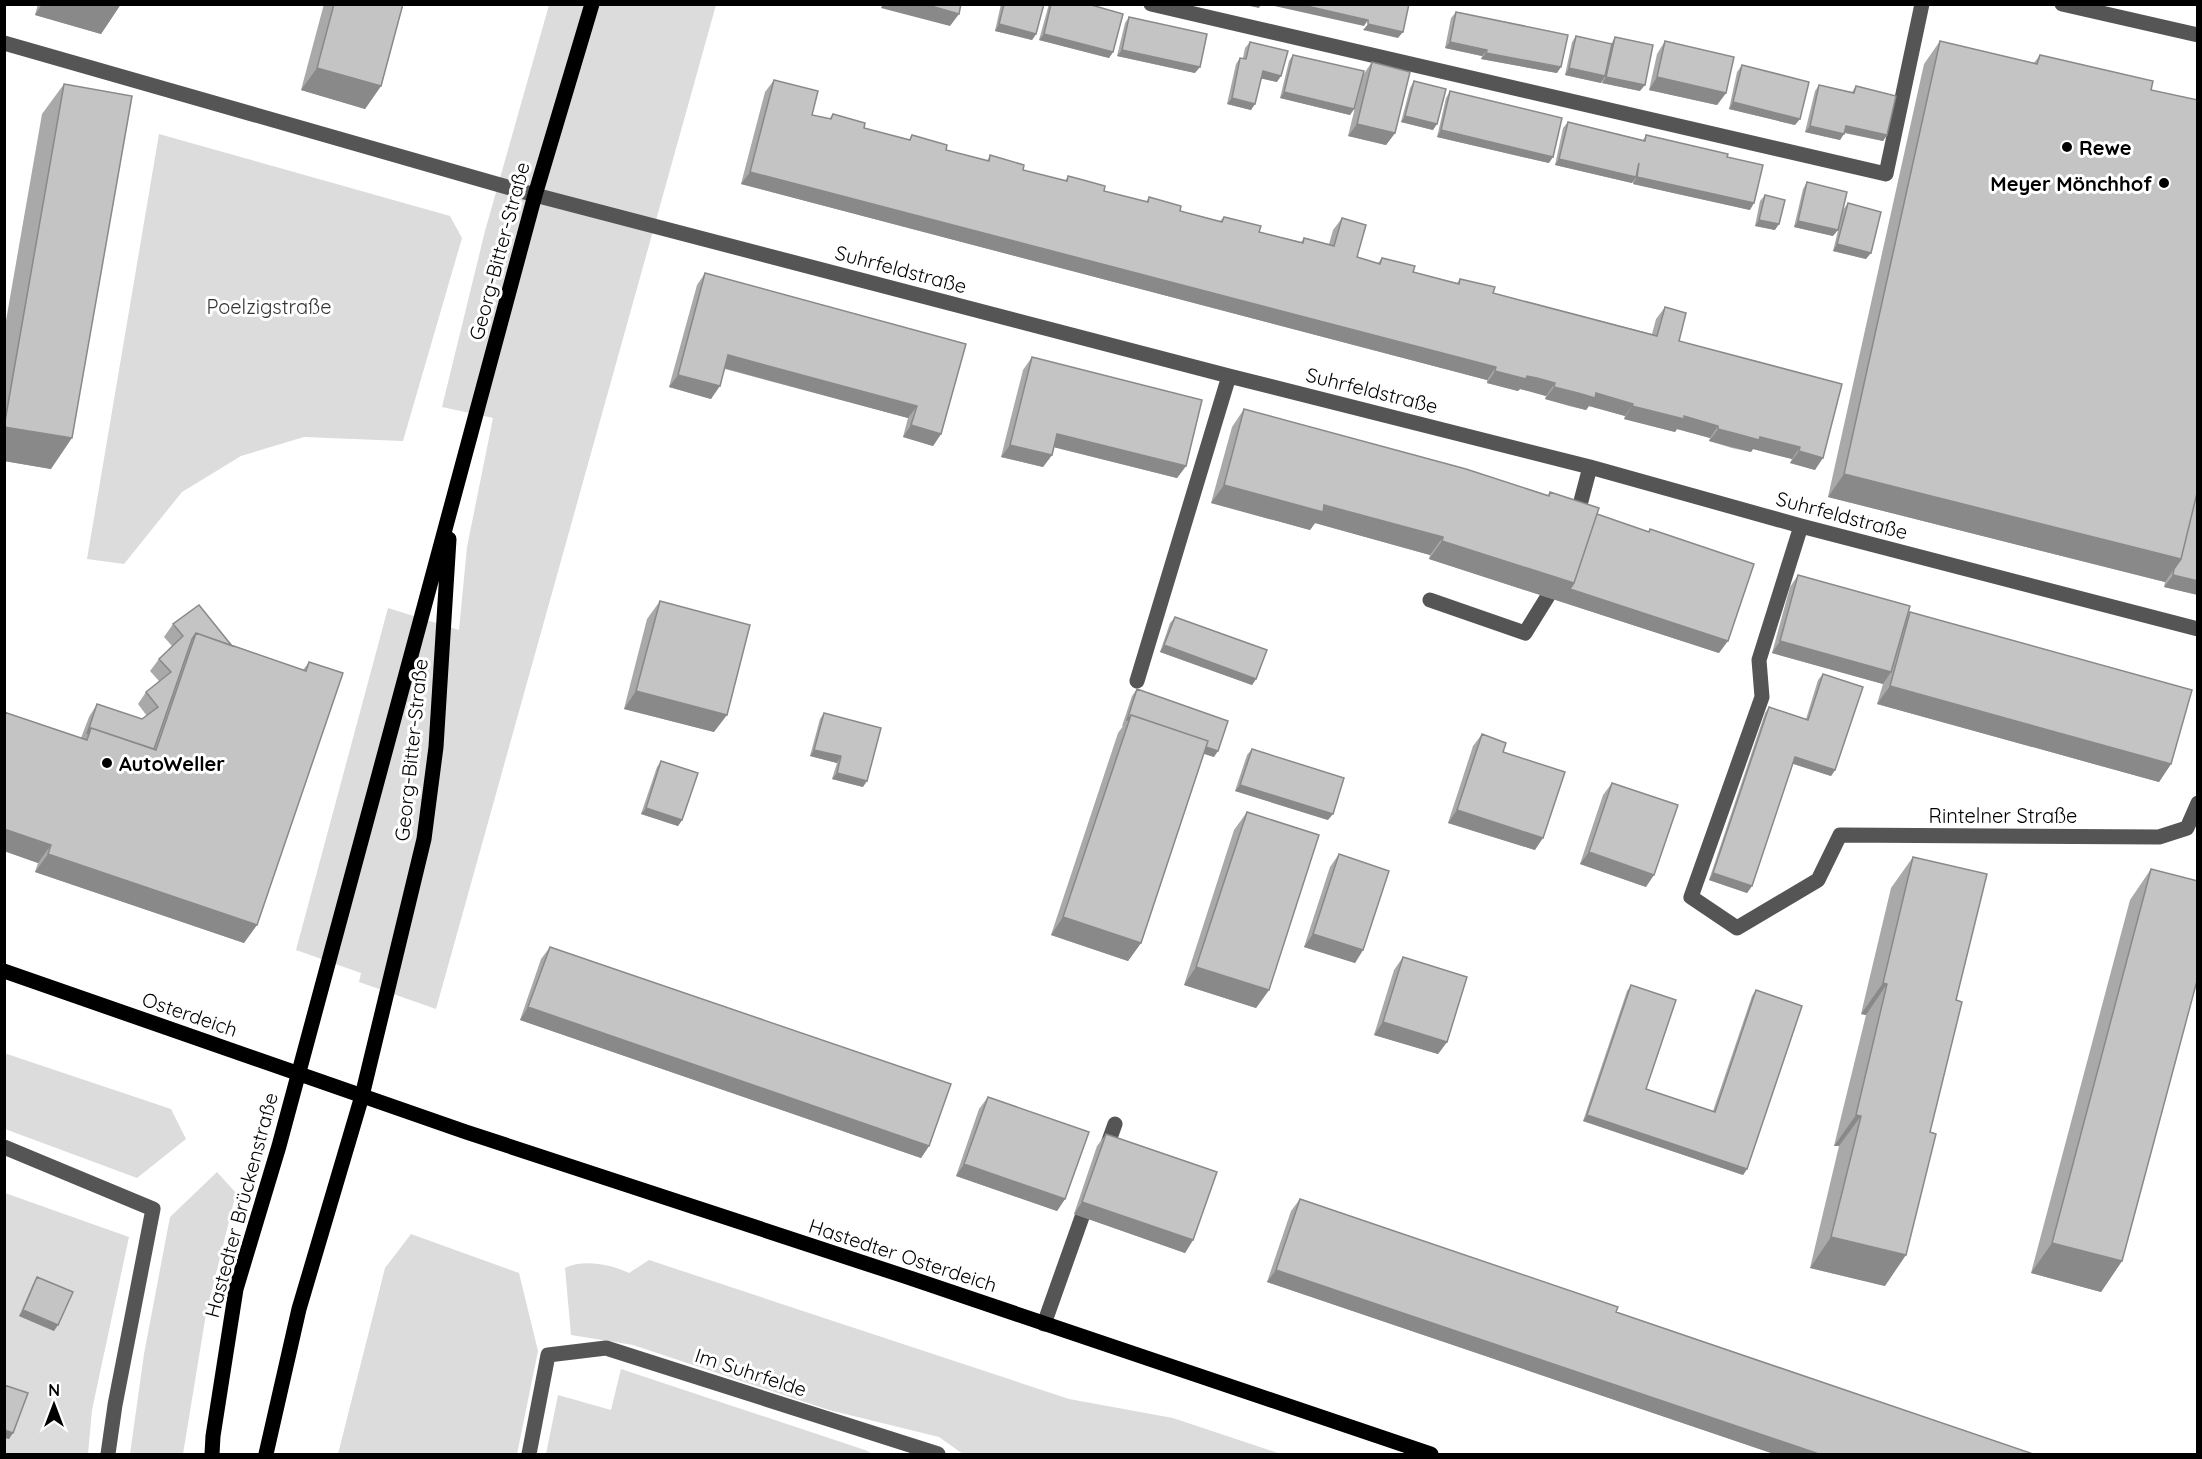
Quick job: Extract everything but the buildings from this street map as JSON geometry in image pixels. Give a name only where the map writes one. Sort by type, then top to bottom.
[{"type":"main road","name":"Georg-Bitter-Straße","points":[[298,1074],[535,195],[592,4]]},
{"type":"main road","name":"Georg-Bitter-Straße","points":[[362,1096],[424,839],[436,747],[450,509]]},
{"type":"main road","name":"Osterdeich","points":[[4,971],[362,1096]]},
{"type":"main road","name":"Hastedter Brückenstraße","points":[[212,1455],[213,1436],[237,1289],[298,1074]]},
{"type":"main road","name":"Hastedter Osterdeich","points":[[362,1096],[1431,1455]]},
{"type":"main road","points":[[266,1455],[300,1309],[362,1096]]},
{"type":"street","points":[[1151,4],[1886,174],[1922,4]]},
{"type":"street","points":[[2062,4],[2198,35]]},
{"type":"street","points":[[4,43],[535,195]]},
{"type":"street","name":"Suhrfeldstraße","points":[[535,195],[1229,376],[1590,467],[1801,526],[2198,629]]},
{"type":"street","points":[[1137,681],[1229,376]]},
{"type":"street","points":[[1575,523],[1590,467]]},
{"type":"street","name":"Rintelner Straße","points":[[1801,526],[1759,660],[1762,697],[1691,897],[1737,928],[1818,880],[1840,835],[2159,837],[2187,828],[2198,803]]},
{"type":"street","points":[[1430,600],[1525,633],[1548,596]]},
{"type":"street","points":[[1106,1149],[1115,1124]]},
{"type":"street","points":[[4,1147],[153,1209],[115,1406],[108,1455]]},
{"type":"street","points":[[1044,1324],[1082,1217]]},
{"type":"street","name":"Im Suhrfelde","points":[[529,1455],[548,1355],[606,1348],[938,1455]]},
{"type":"green space","points":[[549,5],[716,5],[436,1009],[359,982],[361,973],[296,950],[388,608],[459,630],[467,547],[493,418],[442,407],[485,231]]},
{"type":"green space","name":"Poelzigstraße","points":[[159,134],[450,216],[462,238],[403,441],[304,437],[241,456],[182,492],[124,564],[87,559]]},
{"type":"green space","points":[[4,1053],[171,1109],[186,1139],[137,1178],[5,1129]]},
{"type":"green space","points":[[217,1172],[236,1193],[206,1314],[183,1454],[130,1454],[144,1354],[170,1217]]},
{"type":"green space","points":[[5,1193],[129,1237],[92,1410],[88,1454],[5,1454]]},
{"type":"green space","points":[[411,1234],[519,1273],[538,1351],[517,1454],[338,1454],[385,1268]]},
{"type":"green space","points":[[649,1260],[1069,1399],[1173,1418],[1281,1454],[963,1454],[939,1437],[829,1410],[633,1345],[571,1335],[565,1268],[588,1263],[614,1267],[629,1273]]},
{"type":"green space","points":[[621,1369],[873,1454],[546,1454],[558,1395],[611,1410]]},
{"type":"tunnel","points":[[1082,1217],[1106,1149]]},
{"type":"place","name":"Rewe","points":[[2067,147]]},
{"type":"place","name":"Meyer Mönchhof","points":[[2164,183]]},
{"type":"place","name":"AutoWeller","points":[[107,763]]}]
